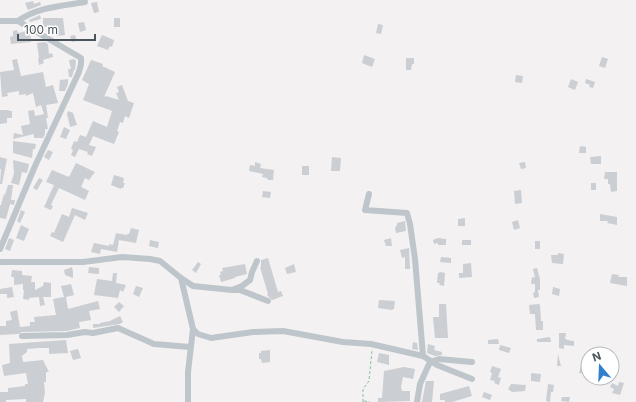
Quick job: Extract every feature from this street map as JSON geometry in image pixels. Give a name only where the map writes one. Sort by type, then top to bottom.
[{"type":"street","points":[[18,21],[40,10],[85,2]]},
{"type":"street","points":[[0,21],[18,21],[81,58],[79,72],[35,166],[0,250]]},
{"type":"street","points":[[369,194],[365,210],[407,213],[417,279],[423,356]]},
{"type":"street","points":[[0,262],[83,262],[122,257],[150,258],[160,261],[193,286],[240,290],[268,301]]},
{"type":"street","points":[[232,290],[242,286],[250,280],[257,261]]},
{"type":"street","points":[[181,278],[193,329],[190,347],[188,402]]},
{"type":"street","points":[[22,336],[67,335],[85,332],[93,333],[118,328],[154,344],[190,347]]},
{"type":"street","points":[[193,329],[198,334],[211,338],[253,332],[283,331],[343,342],[371,344],[423,356],[430,362],[472,379]]},
{"type":"street","points":[[417,402],[420,384],[430,362],[439,359],[472,362]]},
{"type":"path","points":[[370,402],[363,401],[364,389],[368,381],[371,365],[373,349],[371,344]]},
{"type":"building","points":[[33,1],[34,4],[40,2],[41,5],[28,10],[25,3]]},
{"type":"building","points":[[97,2],[99,12],[94,13],[91,3]]},
{"type":"building","points":[[40,15],[41,19],[30,22],[29,20]]},
{"type":"building","points":[[43,18],[63,18],[65,35],[56,36],[55,27],[43,27]]},
{"type":"building","points":[[114,18],[120,18],[120,27],[114,27]]},
{"type":"building","points":[[84,22],[86,30],[80,32],[78,23]]},
{"type":"building","points":[[378,24],[383,25],[381,34],[376,33]]},
{"type":"building","points":[[17,30],[18,33],[27,31],[30,33],[31,42],[11,44],[10,37],[13,36],[13,31]]},
{"type":"building","points":[[75,35],[77,41],[72,42],[70,36]]},
{"type":"building","points":[[102,35],[114,40],[112,47],[110,46],[108,50],[97,46]]},
{"type":"building","points":[[45,42],[48,44],[49,54],[52,53],[53,57],[43,60],[44,63],[39,65],[37,43]]},
{"type":"building","points":[[364,55],[375,59],[372,67],[362,63]]},
{"type":"building","points":[[602,57],[608,59],[605,68],[599,66]]},
{"type":"building","points":[[406,58],[414,58],[414,64],[412,64],[411,70],[406,70]]},
{"type":"building","points":[[17,59],[21,76],[43,72],[46,87],[53,85],[58,103],[46,105],[48,129],[45,129],[43,138],[34,138],[34,134],[13,139],[14,133],[23,135],[21,126],[30,124],[28,111],[34,110],[35,116],[44,114],[41,105],[36,107],[33,93],[26,96],[26,94],[19,95],[19,91],[7,93],[8,96],[2,97],[0,72],[14,70],[12,60]]},
{"type":"building","points":[[74,59],[76,61],[75,70],[72,77],[69,77],[68,69],[71,69],[69,60]]},
{"type":"building","points":[[91,60],[103,64],[102,66],[115,72],[104,97],[106,96],[119,100],[116,93],[119,92],[117,87],[122,85],[128,101],[134,103],[129,118],[125,116],[123,123],[120,122],[117,131],[119,132],[114,144],[93,136],[89,145],[96,147],[92,156],[87,154],[88,152],[79,149],[75,157],[71,155],[73,150],[71,149],[74,141],[77,142],[80,135],[86,137],[93,121],[107,127],[112,111],[83,100],[89,84],[82,80]]},
{"type":"building","points":[[516,75],[523,76],[522,83],[515,82]]},
{"type":"building","points":[[68,79],[68,84],[65,91],[59,91],[60,80]]},
{"type":"building","points":[[571,79],[578,82],[575,90],[568,87]]},
{"type":"building","points":[[586,79],[595,82],[593,88],[589,87],[590,85],[585,83]]},
{"type":"building","points":[[0,110],[12,111],[12,118],[7,118],[7,123],[0,124]]},
{"type":"building","points":[[68,111],[73,113],[77,125],[70,127],[67,114]]},
{"type":"building","points":[[64,127],[70,130],[66,139],[60,137]]},
{"type":"building","points":[[13,141],[36,144],[35,149],[33,149],[32,158],[13,153]]},
{"type":"building","points":[[580,146],[586,147],[586,153],[579,153]]},
{"type":"building","points":[[48,150],[53,152],[49,160],[44,157]]},
{"type":"building","points":[[601,156],[601,164],[591,164],[590,157]]},
{"type":"building","points":[[0,157],[7,159],[2,184],[0,184]]},
{"type":"building","points":[[332,157],[341,158],[340,171],[331,171]]},
{"type":"building","points":[[13,160],[29,164],[27,173],[22,172],[19,185],[11,183],[14,173]]},
{"type":"building","points":[[255,162],[261,164],[260,168],[274,170],[273,180],[268,180],[267,178],[262,177],[263,174],[249,171],[250,165],[255,166]]},
{"type":"building","points":[[525,162],[526,168],[521,169],[519,163]]},
{"type":"building","points":[[76,163],[95,172],[89,180],[85,178],[81,187],[89,191],[85,200],[59,188],[51,205],[53,206],[51,210],[44,207],[54,185],[46,182],[52,170],[69,177]]},
{"type":"building","points":[[302,166],[309,166],[309,175],[302,175]]},
{"type":"building","points":[[605,172],[617,172],[617,191],[611,192],[608,179],[604,179]]},
{"type":"building","points":[[114,175],[124,178],[123,183],[125,183],[123,188],[121,189],[111,185]]},
{"type":"building","points":[[39,178],[43,180],[37,190],[33,188]]},
{"type":"building","points":[[591,183],[596,183],[596,190],[591,190]]},
{"type":"building","points":[[8,185],[13,185],[11,200],[15,200],[14,205],[10,204],[6,219],[0,218],[0,205]]},
{"type":"building","points":[[521,190],[522,203],[515,204],[514,191]]},
{"type":"building","points":[[263,191],[271,192],[270,198],[262,197]]},
{"type":"building","points":[[72,208],[88,213],[85,220],[75,215],[63,242],[50,236],[52,232],[54,233],[62,214],[69,217]]},
{"type":"building","points":[[21,210],[25,212],[20,223],[17,221]]},
{"type":"building","points":[[600,214],[617,217],[617,225],[607,223],[608,221],[600,221]]},
{"type":"building","points":[[465,218],[465,226],[458,226],[458,219]]},
{"type":"building","points":[[518,220],[520,228],[514,230],[512,222]]},
{"type":"building","points":[[405,221],[406,231],[396,233],[395,228],[397,223]]},
{"type":"building","points":[[21,225],[29,229],[24,241],[16,238]]},
{"type":"building","points":[[131,228],[139,230],[136,243],[119,240],[117,252],[101,249],[100,254],[91,252],[94,243],[109,246],[109,244],[113,245],[116,233],[127,235],[129,234]]},
{"type":"building","points":[[9,238],[14,240],[10,251],[5,249]]},
{"type":"building","points":[[391,238],[392,246],[386,246],[384,240]]},
{"type":"building","points":[[438,238],[446,239],[446,245],[438,245],[438,243],[434,244],[433,240]]},
{"type":"building","points":[[150,240],[159,242],[158,248],[149,246]]},
{"type":"building","points":[[462,240],[471,240],[471,245],[462,245]]},
{"type":"building","points":[[535,241],[540,241],[540,249],[535,249]]},
{"type":"building","points":[[409,248],[410,269],[405,269],[405,257],[402,258],[400,250]]},
{"type":"building","points":[[558,253],[564,254],[563,264],[552,263],[551,255],[558,255]]},
{"type":"building","points":[[441,257],[451,258],[451,263],[440,262]]},
{"type":"building","points":[[268,258],[278,292],[281,291],[283,296],[272,300],[267,294],[260,267],[261,260]]},
{"type":"building","points":[[198,262],[201,264],[196,273],[192,270]]},
{"type":"building","points":[[471,263],[472,277],[459,278],[459,273],[463,273],[463,264]]},
{"type":"building","points":[[245,264],[247,274],[221,282],[219,275],[221,275],[220,272],[223,271],[222,268]]},
{"type":"building","points":[[294,264],[296,272],[287,274],[285,268]]},
{"type":"building","points":[[72,267],[73,278],[65,275],[64,270]]},
{"type":"building","points":[[89,267],[99,268],[99,274],[88,273]]},
{"type":"building","points":[[537,268],[540,279],[540,290],[538,290],[539,297],[534,298],[533,293],[535,292],[535,284],[531,284],[532,277],[535,278],[533,269]]},
{"type":"building","points":[[12,270],[22,271],[22,275],[32,276],[31,282],[35,282],[35,290],[43,286],[44,282],[51,283],[51,297],[43,297],[45,305],[40,306],[39,297],[29,298],[29,300],[23,299],[23,284],[14,285],[14,277],[11,277]]},
{"type":"building","points":[[113,273],[117,273],[116,283],[126,285],[123,292],[120,290],[118,298],[94,295],[97,279],[112,281]]},
{"type":"building","points":[[438,273],[445,273],[444,286],[437,283]]},
{"type":"building","points":[[612,274],[619,275],[618,277],[627,277],[627,286],[610,283]]},
{"type":"building","points":[[71,284],[74,295],[66,297],[68,309],[98,301],[100,309],[89,311],[91,320],[79,322],[80,328],[67,331],[22,332],[18,334],[0,335],[0,326],[6,326],[6,321],[12,320],[10,312],[17,310],[20,327],[30,326],[30,322],[35,322],[34,317],[56,315],[53,299],[64,297],[61,286]]},
{"type":"building","points":[[136,286],[143,288],[139,297],[133,294]]},
{"type":"building","points":[[12,287],[14,297],[7,298],[7,294],[0,294],[0,289]]},
{"type":"building","points":[[553,287],[560,289],[559,296],[552,294]]},
{"type":"building","points":[[379,300],[395,301],[394,309],[378,308]]},
{"type":"building","points":[[119,302],[124,306],[119,312],[114,307]]},
{"type":"building","points":[[439,304],[446,304],[448,338],[435,338],[433,317],[439,317]]},
{"type":"building","points":[[539,304],[541,321],[543,321],[543,330],[536,330],[535,314],[530,314],[529,305]]},
{"type":"building","points":[[120,316],[123,322],[120,324],[93,328],[93,324],[100,324]]},
{"type":"building","points":[[559,333],[566,333],[565,339],[574,341],[574,346],[564,345],[564,349],[559,348]]},
{"type":"building","points":[[550,337],[551,342],[537,342],[537,339]]},
{"type":"building","points":[[498,339],[499,344],[488,344],[488,340]]},
{"type":"building","points":[[66,340],[68,353],[49,354],[49,348],[39,348],[27,349],[27,352],[22,356],[23,362],[43,360],[49,372],[46,372],[46,382],[44,382],[45,393],[43,402],[26,402],[26,399],[6,400],[6,402],[0,402],[0,392],[8,392],[8,388],[25,386],[25,384],[28,384],[26,373],[4,376],[2,365],[10,363],[9,344]]},
{"type":"building","points":[[413,342],[417,343],[418,350],[412,349]]},
{"type":"building","points":[[428,344],[435,346],[434,350],[442,352],[442,355],[435,356],[427,353]]},
{"type":"building","points":[[500,345],[511,348],[509,353],[499,350]]},
{"type":"building","points":[[78,349],[81,358],[73,360],[70,351]]},
{"type":"building","points":[[270,350],[270,362],[262,363],[261,359],[259,359],[259,353],[261,353],[261,351]]},
{"type":"building","points":[[379,353],[389,355],[389,365],[377,362]]},
{"type":"building","points":[[558,354],[561,366],[557,366]]},
{"type":"building","points":[[492,366],[501,369],[498,377],[501,378],[499,385],[494,383],[495,381],[490,380]]},
{"type":"building","points":[[404,367],[415,369],[413,379],[403,377],[401,387],[402,391],[410,391],[410,401],[378,402],[378,398],[382,398],[384,371]]},
{"type":"building","points":[[531,373],[541,374],[540,382],[531,381]]},
{"type":"building","points":[[426,381],[434,381],[432,402],[422,402]]},
{"type":"building","points":[[620,382],[624,383],[620,395],[612,393],[614,389],[610,387],[620,386]]},
{"type":"building","points":[[511,384],[526,385],[525,391],[512,392],[508,389]]},
{"type":"building","points":[[548,384],[554,385],[553,392],[551,392],[550,402],[546,401]]},
{"type":"building","points":[[469,386],[472,396],[452,402],[440,400],[440,394]]},
{"type":"building","points":[[484,392],[492,395],[490,400],[482,397]]},
{"type":"building","points":[[562,397],[570,397],[569,402],[561,401]]}]
